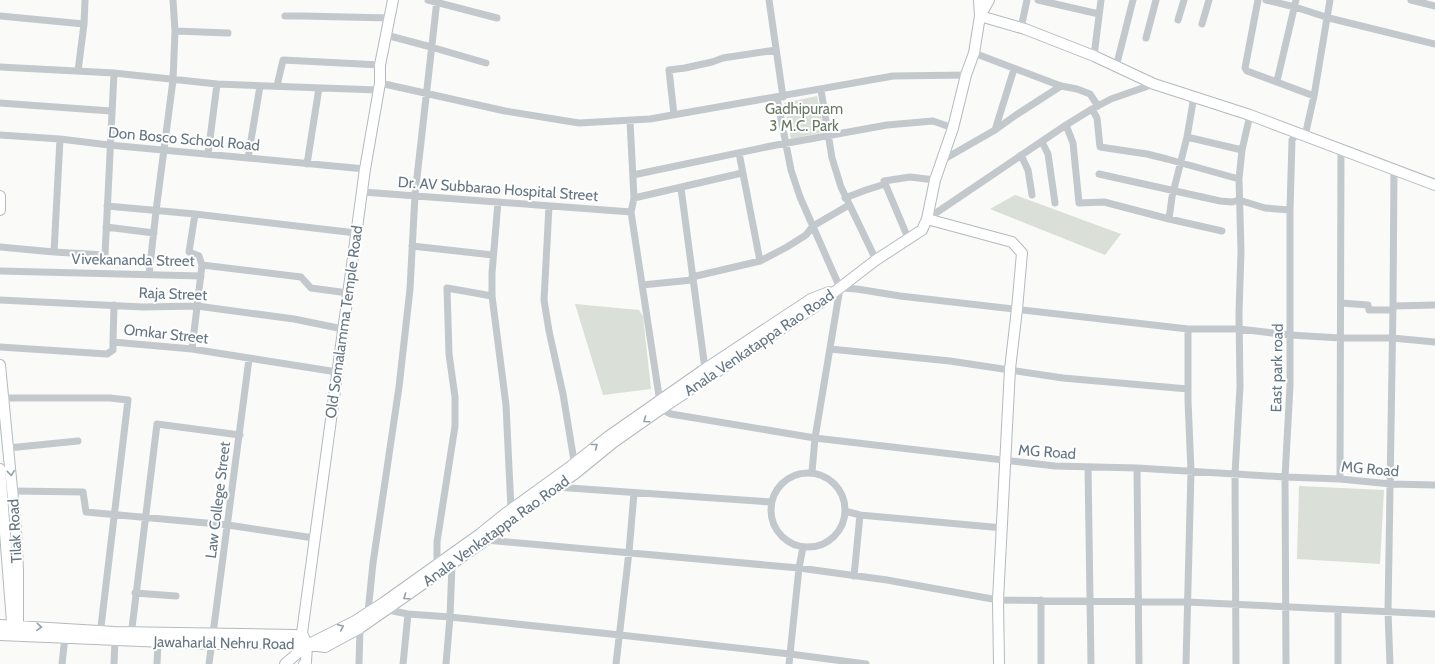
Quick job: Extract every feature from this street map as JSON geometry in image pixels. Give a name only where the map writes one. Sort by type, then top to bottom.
[{"type":"main road","name":"Old Somalamma Temple Road","points":[[307,645],[302,633],[314,538],[365,169],[379,86],[380,65],[390,18],[392,0]]},
{"type":"main road","points":[[840,288],[876,260],[922,230],[927,219],[935,180],[953,128],[966,75],[974,54],[980,16],[979,0]]},
{"type":"main road","points":[[980,16],[989,0]]},
{"type":"main road","points":[[980,16],[1021,28],[1094,56],[1154,84],[1250,115],[1435,184]]},
{"type":"main road","points":[[0,196],[0,210]]},
{"type":"main road","points":[[927,219],[1012,242],[1022,253],[1010,369],[1003,528],[998,600],[999,664]]},
{"type":"main road","name":"Anala Venkatappa Rao Road","points":[[660,404],[810,310],[840,288]]},
{"type":"main road","name":"Anala Venkatappa Rao Road","points":[[307,645],[325,647],[360,628],[388,610],[452,564],[483,537],[511,509],[614,442],[705,369],[811,299],[840,288]]},
{"type":"main road","name":"Tilak Road","points":[[0,365],[2,398],[13,491],[7,531]]},
{"type":"main road","name":"Anala Venkatappa Rao Road","points":[[285,664],[307,645],[355,621],[437,564],[511,519],[555,487],[575,468]]},
{"type":"main road","name":"Tilak Road","points":[[0,469],[0,485],[7,531],[9,571],[15,630]]},
{"type":"main road","name":"Jawaharlal Nehru Road","points":[[0,625],[15,630],[65,637],[100,635],[115,640],[131,637],[158,642],[212,639]]},
{"type":"main road","name":"Jawaharlal Nehru Road","points":[[0,635],[15,630],[131,637],[296,643],[307,645]]},
{"type":"main road","points":[[304,664],[306,662],[307,645]]},
{"type":"street","points":[[78,71],[84,24],[85,0]]},
{"type":"street","points":[[149,275],[173,80],[175,31],[173,0]]},
{"type":"street","points":[[428,0],[437,1],[497,18]]},
{"type":"street","points":[[769,0],[786,143],[794,177],[800,197],[840,288],[815,438],[812,472]]},
{"type":"street","points":[[1021,28],[1027,0]]},
{"type":"street","points":[[1038,0],[1098,14]]},
{"type":"street","points":[[1094,56],[1098,14],[1101,0]]},
{"type":"street","points":[[1116,67],[1133,0]]},
{"type":"street","points":[[1146,38],[1156,0]]},
{"type":"street","points":[[1178,20],[1184,0]]},
{"type":"street","points":[[1202,24],[1209,0]]},
{"type":"street","points":[[1258,0],[1245,68],[1247,71],[1314,96]]},
{"type":"street","points":[[1266,0],[1295,3],[1328,18],[1435,44]]},
{"type":"street","name":"East park road","points":[[1286,664],[1285,477],[1290,386],[1290,210],[1292,140],[1301,134],[1314,96],[1330,0]]},
{"type":"street","points":[[1411,0],[1435,6]]},
{"type":"street","points":[[368,612],[373,563],[399,387],[410,289],[415,195],[437,1]]},
{"type":"street","points":[[1277,81],[1295,3]]},
{"type":"street","points":[[0,16],[84,24]]},
{"type":"street","points":[[285,16],[390,18]]},
{"type":"street","points":[[175,31],[228,33]]},
{"type":"street","points":[[386,35],[486,63]]},
{"type":"street","points":[[674,116],[669,70],[712,62],[723,58],[776,50]]},
{"type":"street","points":[[974,54],[1061,86],[1077,89],[1090,94],[1097,118],[1100,147],[1147,154],[1239,179]]},
{"type":"street","points":[[278,86],[283,60],[380,65]]},
{"type":"street","points":[[0,67],[114,73],[217,84],[319,88],[379,86],[426,94],[505,111],[579,123],[630,121],[674,116],[893,76],[966,75]]},
{"type":"street","points":[[995,130],[1014,69]]},
{"type":"street","points":[[0,247],[105,255],[109,145],[114,73]]},
{"type":"street","points":[[208,154],[217,84]]},
{"type":"street","points":[[927,219],[1066,125],[1111,99],[1154,84]]},
{"type":"street","points":[[248,158],[260,86]]},
{"type":"street","points":[[941,161],[995,130],[1061,86]]},
{"type":"street","points":[[307,164],[319,88]]},
{"type":"street","points":[[821,90],[832,158],[845,198],[876,260]]},
{"type":"street","points":[[1169,219],[1187,137],[1194,96]]},
{"type":"street","points":[[0,103],[111,111]]},
{"type":"street","points":[[1236,664],[1234,604],[1235,474],[1240,387],[1239,329],[1241,251],[1239,179],[1242,150],[1250,115]]},
{"type":"street","points":[[630,121],[634,198],[631,212],[660,404]]},
{"type":"street","points":[[633,175],[786,143],[887,125],[933,121],[953,128]]},
{"type":"street","points":[[1066,125],[1073,143],[1079,203],[1104,202],[1222,231]]},
{"type":"street","name":"Don Bosco School Road","points":[[0,135],[60,139],[365,169]]},
{"type":"street","points":[[1187,137],[1242,150]]},
{"type":"street","points":[[54,252],[60,139]]},
{"type":"street","points":[[1042,142],[1048,154],[1055,204]]},
{"type":"street","points":[[1340,478],[1341,148]]},
{"type":"street","points":[[739,153],[760,260]]},
{"type":"street","points":[[1022,155],[1028,170],[1032,195]]},
{"type":"street","points":[[1390,664],[1388,612],[1391,484],[1394,169]]},
{"type":"street","points":[[634,198],[742,173]]},
{"type":"street","points":[[1099,174],[1220,201],[1232,202],[1239,200],[1265,208],[1290,210]]},
{"type":"street","points":[[908,238],[884,180],[910,177],[935,180]]},
{"type":"street","points":[[845,198],[885,184]]},
{"type":"street","points":[[681,188],[705,369]]},
{"type":"street","name":"Dr. AV Subbarao Hospital Street","points":[[362,192],[631,212]]},
{"type":"street","points":[[498,202],[493,255],[492,296],[506,405],[511,509]]},
{"type":"street","points":[[642,285],[692,279],[760,260],[794,243],[806,235],[813,226],[849,205]]},
{"type":"street","points":[[107,206],[195,214],[356,233]]},
{"type":"street","points":[[549,206],[544,300],[549,331],[563,394],[575,468]]},
{"type":"street","points":[[195,214],[189,252],[199,256],[202,265]]},
{"type":"street","points":[[106,227],[154,233]]},
{"type":"street","points":[[412,246],[493,255]]},
{"type":"street","name":"Vivekananda Street","points":[[0,271],[201,276],[202,265],[302,277],[311,288],[348,293]]},
{"type":"street","points":[[192,349],[201,276]]},
{"type":"street","points":[[437,564],[437,542],[455,426],[454,397],[449,354],[447,288],[492,296]]},
{"type":"street","points":[[840,288],[1188,329],[1239,329],[1290,335],[1341,338],[1392,338],[1435,342]]},
{"type":"street","name":"Raja Street","points":[[0,300],[143,307],[197,306],[294,319],[344,329]]},
{"type":"street","points":[[1341,303],[1368,305],[1369,310],[1435,305]]},
{"type":"street","points":[[113,342],[114,305]]},
{"type":"street","points":[[1186,664],[1186,602],[1191,471],[1188,389],[1188,329]]},
{"type":"street","name":"Omkar Street","points":[[0,347],[106,354],[113,350],[113,342],[192,349],[337,372]]},
{"type":"street","points":[[830,349],[950,361],[1063,378],[1188,389]]},
{"type":"street","name":"Law College Street","points":[[209,664],[249,359]]},
{"type":"street","points":[[2,398],[110,398],[128,400],[100,635]]},
{"type":"street","name":"MG Road","points":[[660,404],[670,414],[815,438],[1006,462],[1055,466],[1137,468],[1285,477],[1340,478],[1391,484],[1435,485]]},
{"type":"street","points":[[131,637],[135,593],[146,518],[157,424],[240,435]]},
{"type":"street","points":[[8,448],[78,441]]},
{"type":"street","points":[[1088,467],[1091,664]]},
{"type":"street","points":[[1137,468],[1139,664]]},
{"type":"street","points":[[812,472],[829,479],[841,493],[845,511],[843,523],[836,534],[827,542],[816,546],[803,547],[784,539],[772,522],[771,502],[779,486],[794,475],[812,472]]},
{"type":"street","points":[[555,487],[771,502]]},
{"type":"street","points":[[13,491],[83,492],[86,512],[228,524],[314,538]]},
{"type":"street","points":[[616,664],[629,552],[634,493]]},
{"type":"street","points":[[845,511],[860,515],[1003,528]]},
{"type":"street","points":[[854,576],[860,515]]},
{"type":"street","points":[[483,537],[799,568],[998,600],[1186,602],[1435,614]]},
{"type":"street","points":[[789,664],[799,568],[803,547]]},
{"type":"street","points":[[446,664],[452,564]]},
{"type":"street","points":[[135,593],[176,596]]},
{"type":"street","points":[[1041,600],[1041,664]]},
{"type":"street","points":[[388,610],[408,614],[620,634],[866,664]]},
{"type":"street","points":[[1338,610],[1338,664]]},
{"type":"street","points":[[403,664],[408,614]]},
{"type":"street","points":[[359,664],[360,628]]},
{"type":"street","points":[[62,664],[65,637]]},
{"type":"street","points":[[114,664],[115,640]]},
{"type":"street","points":[[157,664],[158,642]]},
{"type":"green space","name":"Gadhipuram 3 M.C. Park","points":[[817,96],[824,132],[791,139],[784,103]]},
{"type":"green space","points":[[1015,195],[1121,234],[1105,255],[990,209]]},
{"type":"green space","points":[[575,304],[639,310],[643,316],[651,389],[603,395]]},
{"type":"green space","points":[[1299,486],[1384,490],[1380,564],[1297,559]]}]
